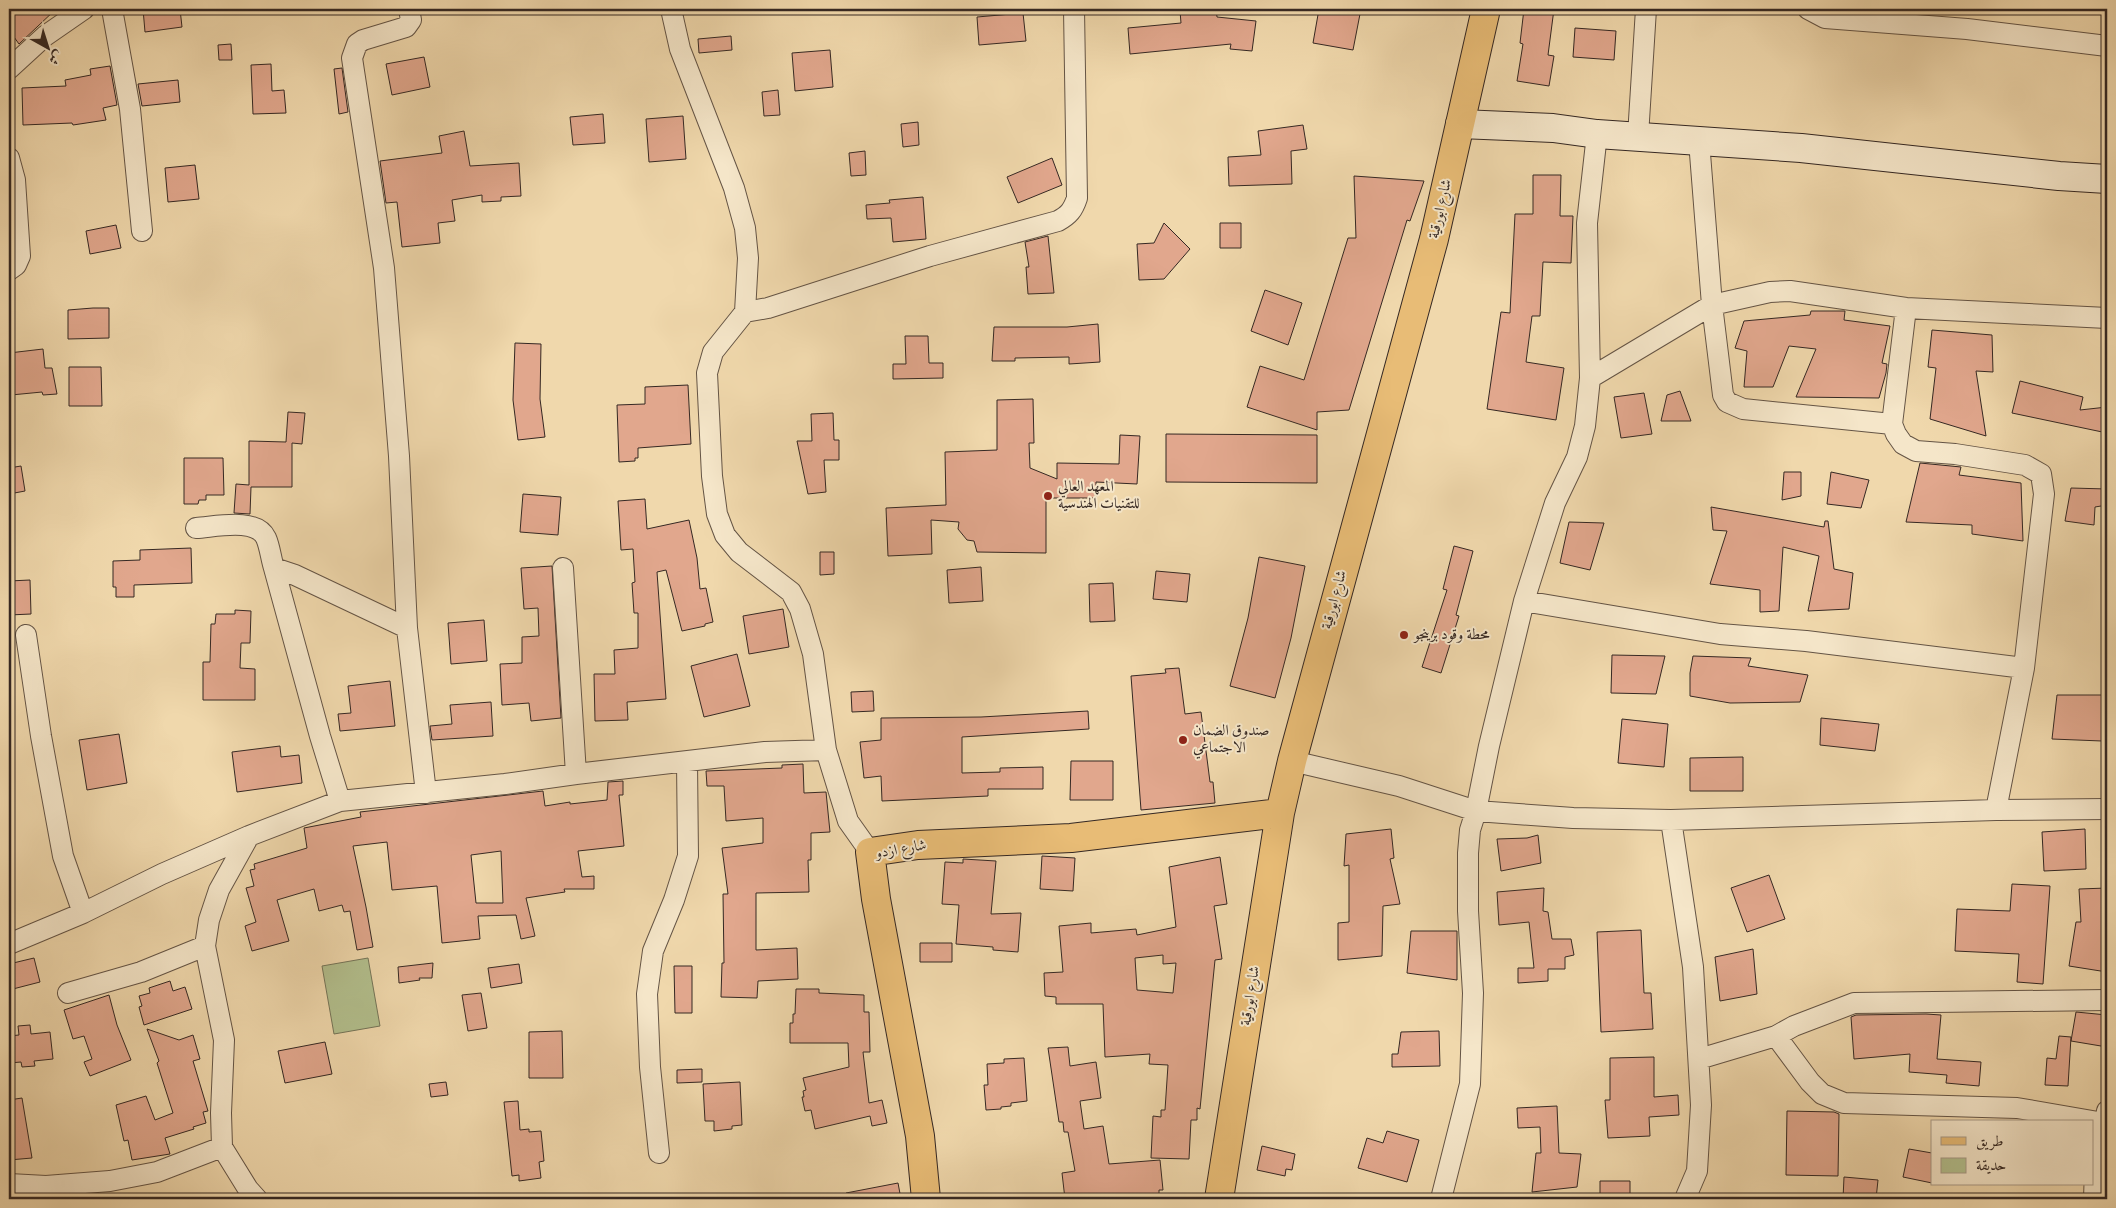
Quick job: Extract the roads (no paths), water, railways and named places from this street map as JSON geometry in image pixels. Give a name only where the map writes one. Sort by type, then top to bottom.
[{"type":"main road","name":"شارع ابورقية","points":[[1219,1199],[1280,814],[1292,761],[1434,239],[1486,9]]},
{"type":"main road","points":[[1460,124],[1553,128],[1597,134],[1801,148],[2059,176],[2107,179]]},
{"type":"main road","name":"شارع ازدو","points":[[926,1199],[920,1136],[876,899],[870,852],[918,845],[1071,838],[1280,814]]},
{"type":"street","points":[[9,69],[44,36],[84,9]]},
{"type":"street","points":[[112,9],[130,109],[142,231]]},
{"type":"street","points":[[409,9],[411,20],[406,27],[363,40],[357,44],[352,58],[384,268],[399,456],[407,628],[426,793]]},
{"type":"street","points":[[672,9],[680,49],[734,188],[745,228],[748,258],[745,312],[713,352],[707,373],[712,476],[718,514],[725,535],[739,552],[790,592],[800,608],[813,654],[826,750],[848,822],[870,852]]},
{"type":"street","points":[[745,312],[768,308],[930,256],[1058,221],[1068,216],[1077,198],[1074,9]]},
{"type":"street","points":[[1638,136],[1646,9]]},
{"type":"street","points":[[1808,9],[1825,18],[1967,29],[2107,46]]},
{"type":"street","points":[[1441,1199],[1470,1084],[1472,994],[1468,911],[1468,853],[1470,830],[1524,601],[1555,503],[1577,457],[1584,426],[1590,378],[1587,223],[1597,134]]},
{"type":"street","points":[[1699,142],[1712,305],[1723,395],[1726,402],[1743,409],[1892,424]]},
{"type":"street","points":[[9,158],[15,180],[20,256],[16,265],[9,270]]},
{"type":"street","points":[[1590,378],[1712,305],[1770,292],[1790,291],[1906,308],[2107,318]]},
{"type":"street","points":[[1906,308],[1892,424],[1903,444],[1916,451],[1955,454],[2025,465],[2041,474],[2044,494],[2024,668],[1996,810]]},
{"type":"street","points":[[196,528],[246,524],[260,529],[266,539],[320,736],[340,801]]},
{"type":"street","points":[[274,568],[296,576],[407,628]]},
{"type":"street","points":[[563,568],[576,774]]},
{"type":"street","points":[[1524,601],[1720,634],[1806,642],[2024,668]]},
{"type":"street","points":[[26,635],[41,736],[64,856],[83,913]]},
{"type":"street","points":[[9,944],[83,913],[162,874],[249,836],[340,801],[426,793],[765,752],[826,750]]},
{"type":"street","points":[[1292,761],[1399,786],[1476,811],[1573,818],[1671,820],[2107,808]]},
{"type":"street","points":[[659,1154],[650,1067],[647,994],[653,951],[674,900],[688,856],[687,762]]},
{"type":"street","points":[[1671,820],[1693,967],[1701,1105],[1697,1171],[1685,1199]]},
{"type":"street","points":[[249,836],[219,890],[208,920],[205,946],[224,1040],[220,1113],[222,1147],[248,1189],[257,1199]]},
{"type":"street","points":[[68,993],[141,972],[205,946]]},
{"type":"street","points":[[1699,1059],[1776,1036],[1794,1026],[1854,1003],[2107,1000]]},
{"type":"street","points":[[1776,1036],[1810,1082],[1822,1094],[1844,1103],[2017,1108],[2106,1117],[2095,1168],[2094,1199]]},
{"type":"street","points":[[9,1184],[47,1193],[158,1172],[222,1147]]},
{"type":"place","name":"المعهد العالي للتقنيات الهندسية","points":[[1048,496]]},
{"type":"place","name":"محطة وقود برينجو","points":[[1404,635]]},
{"type":"place","name":"صندوق الضمان الاجتماعي","points":[[1183,740]]}]
